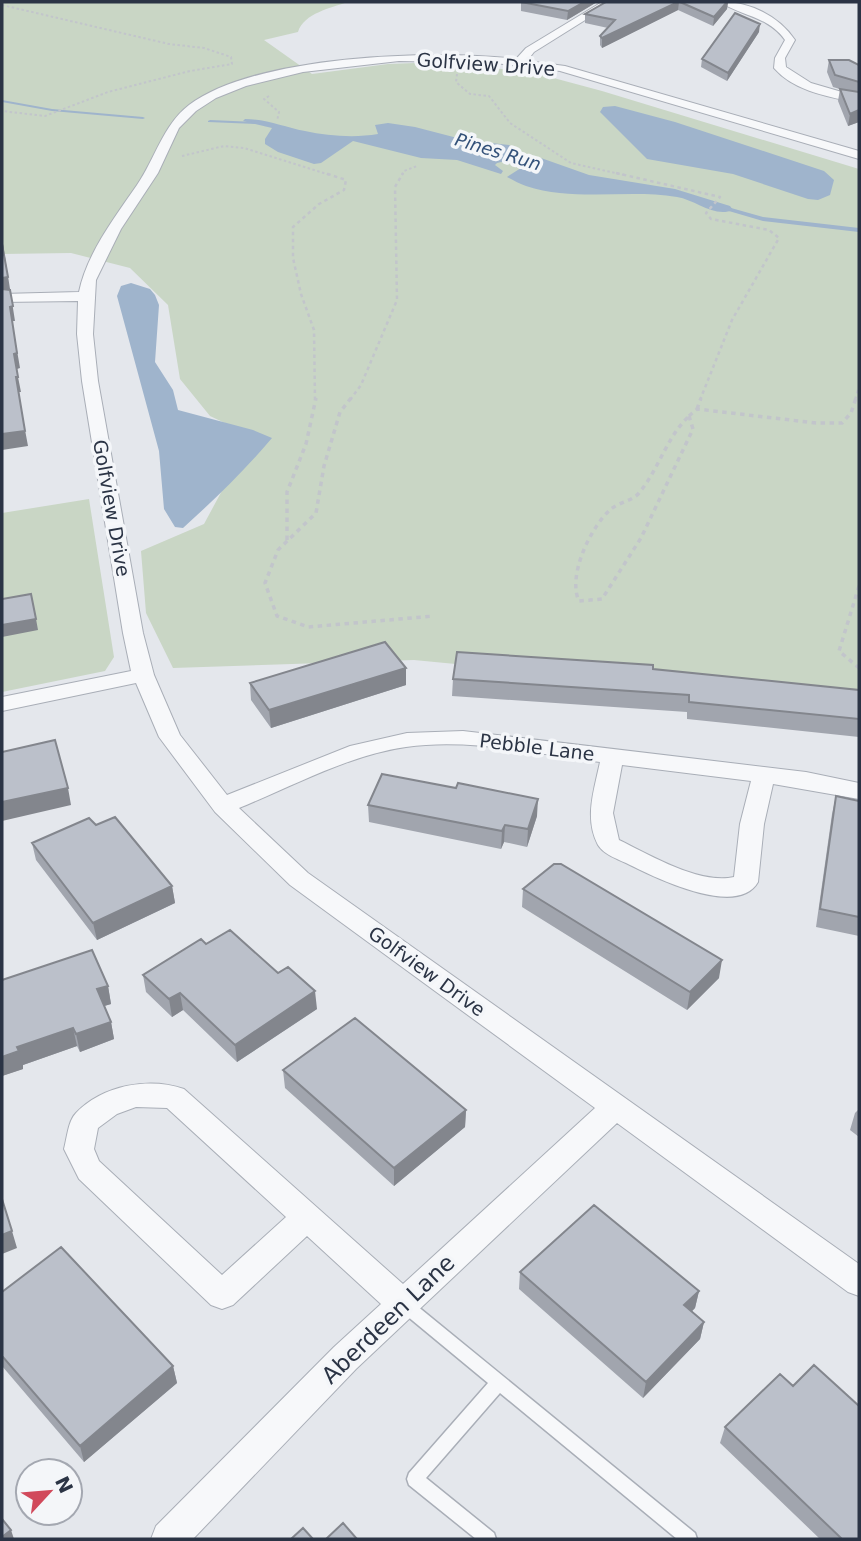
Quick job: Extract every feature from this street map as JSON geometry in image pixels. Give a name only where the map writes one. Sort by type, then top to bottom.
[{"type":"street","points":[[520,62],[530,50],[608,2]]},
{"type":"street","points":[[725,2],[769,20],[785,30],[790,40],[780,58],[780,68],[786,75],[822,91],[859,100]]},
{"type":"street","name":"Golfview Drive","points":[[859,155],[607,80],[561,68],[520,62],[450,57],[360,61],[270,76],[212,96],[192,108],[174,127],[152,173],[114,229],[89,279],[85,334],[90,381],[133,633],[143,675],[170,737],[223,806],[299,878],[859,1282]]},
{"type":"street","points":[[2,298],[86,296]]},
{"type":"street","points":[[2,704],[143,675]]},
{"type":"street","name":"Pebble Lane","points":[[223,806],[358,751],[407,740],[463,738],[764,775],[859,791]]},
{"type":"street","points":[[612,757],[601,813],[603,830],[610,845],[671,875],[718,888],[736,887],[746,881],[752,824],[764,775]]},
{"type":"street","points":[[307,1217],[222,1296],[89,1170],[79,1149],[85,1122],[112,1101],[141,1093],[174,1097],[307,1217],[403,1304]]},
{"type":"street","name":"Aberdeen Lane","points":[[169,1539],[345,1359],[615,1107]]},
{"type":"lane","points":[[403,1304],[690,1539]]},
{"type":"lane","points":[[488,1539],[415,1479],[499,1382]]},
{"type":"path","points":[[2,5],[169,44],[204,48],[231,57],[232,64],[190,71],[66,106],[45,116],[2,111]]},
{"type":"path","points":[[453,69],[457,75],[456,82],[470,94],[489,96],[510,123],[571,163],[720,197],[706,213],[711,219],[769,230],[779,238],[751,283],[727,332],[697,409],[688,415],[668,441],[637,495],[612,509],[596,528],[584,552],[573,585],[579,601],[602,599],[617,579],[643,533],[693,429],[688,415]]},
{"type":"path","points":[[180,157],[223,146],[244,148],[346,180],[344,190],[319,204],[293,227],[293,258],[300,294],[314,330],[316,397],[306,444],[287,492],[287,541]]},
{"type":"path","points":[[417,166],[404,171],[395,187],[397,300],[361,385],[340,412],[324,466],[316,513],[278,550],[265,583],[276,616],[308,627],[434,616]]},
{"type":"path","points":[[697,409],[816,423],[842,423],[851,413],[859,387]]},
{"type":"path","points":[[859,586],[839,652],[859,668]]},
{"type":"green space","points":[[2,2],[348,2],[312,16],[298,32],[264,40],[312,74],[388,64],[443,62],[535,73],[859,169],[859,699],[768,694],[414,660],[173,668],[146,613],[141,551],[204,524],[231,474],[263,441],[210,416],[180,379],[168,305],[130,268],[71,253],[2,254]]},
{"type":"green space","points":[[89,499],[114,657],[105,671],[2,692],[2,513]]},
{"type":"water","points":[[615,106],[675,122],[824,171],[834,180],[830,195],[818,200],[808,199],[733,174],[647,159],[600,112],[603,107]]},
{"type":"water","points":[[245,119],[341,136],[378,134],[375,125],[388,123],[465,140],[509,145],[523,154],[519,158],[497,163],[495,165],[503,171],[501,174],[457,160],[421,158],[353,141],[321,163],[314,164],[278,152],[265,144],[272,128],[243,121]]},
{"type":"water","points":[[541,158],[589,175],[675,189],[730,206],[733,210],[719,212],[677,197],[658,195],[545,191],[507,177]]},
{"type":"water","points":[[131,283],[150,289],[159,305],[155,362],[173,390],[178,410],[253,430],[272,438],[183,528],[175,527],[164,509],[159,451],[117,296],[121,286]]},
{"type":"building","points":[[521,2],[584,2],[568,11]]},
{"type":"building","points":[[606,2],[678,2],[602,38],[600,36],[615,20],[585,14]]},
{"type":"building","points":[[680,2],[727,2],[714,17]]},
{"type":"building","points":[[735,13],[760,24],[728,73],[702,59]]},
{"type":"building","points":[[829,60],[849,60],[859,65],[859,82],[835,75]]},
{"type":"building","points":[[840,89],[859,92],[859,110],[850,114]]},
{"type":"building","points":[[2,244],[8,277],[2,278]]},
{"type":"building","points":[[2,289],[10,290],[13,306],[10,307],[17,353],[14,354],[16,377],[25,431],[2,434]]},
{"type":"building","points":[[31,594],[36,619],[2,625],[2,599]]},
{"type":"building","points":[[385,642],[406,668],[269,710],[250,683]]},
{"type":"building","points":[[457,652],[653,665],[653,669],[859,690],[859,719],[689,702],[689,695],[453,679]]},
{"type":"building","points":[[55,740],[68,788],[2,802],[2,752]]},
{"type":"building","points":[[382,774],[456,788],[458,783],[538,799],[528,829],[505,825],[502,831],[368,805]]},
{"type":"building","points":[[836,796],[859,801],[859,917],[820,909]]},
{"type":"building","points":[[115,817],[172,886],[93,923],[32,843],[89,818],[96,825]]},
{"type":"building","points":[[554,864],[561,864],[722,960],[690,992],[523,889]]},
{"type":"building","points":[[230,930],[278,973],[288,967],[315,991],[235,1045],[180,993],[169,999],[143,975],[201,939],[206,944]]},
{"type":"building","points":[[92,950],[108,986],[97,989],[111,1022],[76,1034],[73,1028],[17,1047],[19,1051],[2,1057],[2,980]]},
{"type":"building","points":[[355,1018],[466,1110],[394,1168],[283,1070]]},
{"type":"building","points":[[2,1199],[12,1231],[2,1235]]},
{"type":"building","points":[[594,1205],[699,1291],[684,1305],[704,1322],[646,1382],[520,1272]]},
{"type":"building","points":[[61,1247],[173,1366],[80,1446],[2,1356],[2,1292]]},
{"type":"building","points":[[814,1365],[859,1406],[859,1539],[842,1539],[725,1427],[780,1374],[793,1386]]},
{"type":"building","points":[[2,1519],[11,1530],[2,1537]]},
{"type":"building","points":[[343,1523],[357,1539],[326,1539]]},
{"type":"building","points":[[303,1528],[313,1539],[291,1539]]},
{"type":"waterway","name":"Pines Run","points":[[2,101],[52,110],[143,118]]},
{"type":"waterway","name":"Pines Run","points":[[210,121],[257,123]]},
{"type":"waterway","name":"Pines Run","points":[[724,208],[763,219],[859,230]]}]
